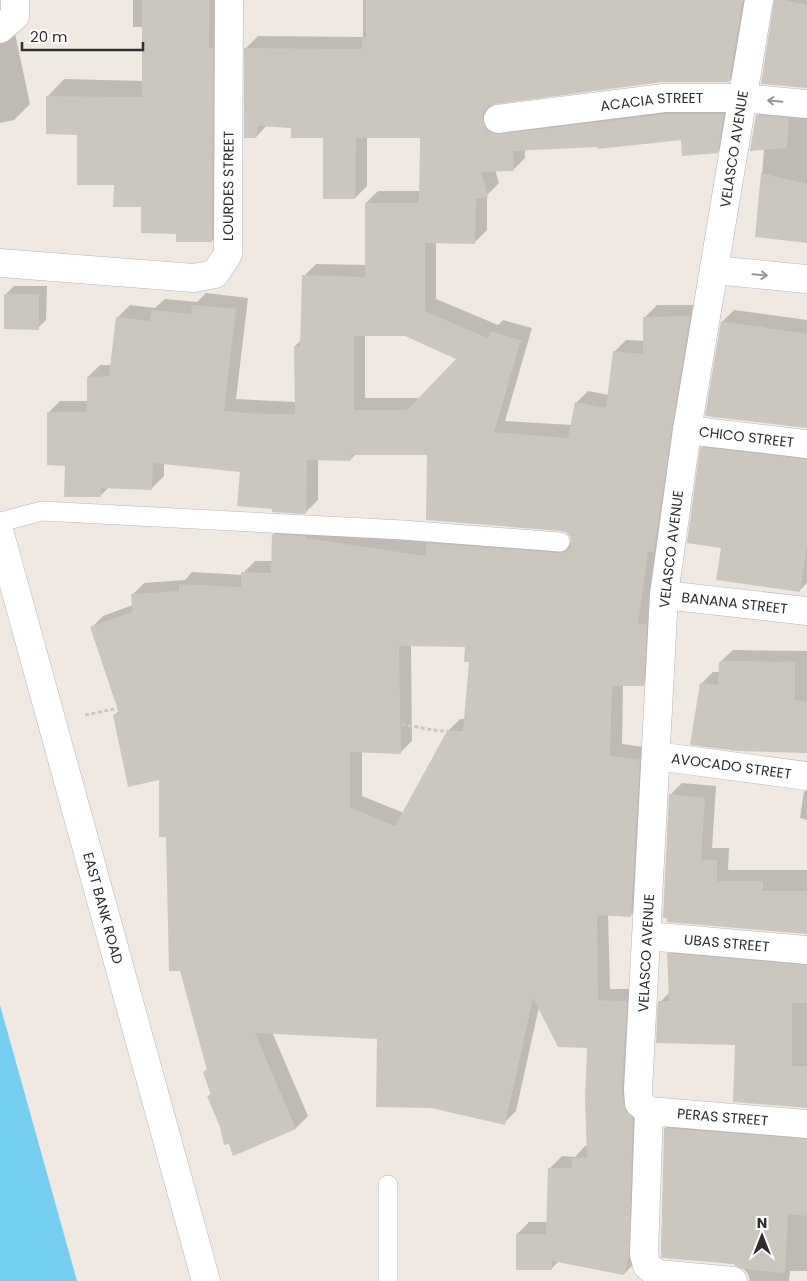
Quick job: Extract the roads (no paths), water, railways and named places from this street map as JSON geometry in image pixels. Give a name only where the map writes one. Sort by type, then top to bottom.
[{"type":"street","name":"LOURDES STREET","points":[[0,263],[194,278],[215,274],[228,254],[229,0]]},
{"type":"street","name":"VELASCO AVENUE","points":[[733,1281],[658,1274],[647,1266],[644,1254],[644,1107],[638,1090],[664,595],[687,430],[759,0]]},
{"type":"street","name":"ACACIA STREET","points":[[498,119],[664,98],[742,98],[807,104]]},
{"type":"street","points":[[714,270],[807,279]]},
{"type":"street","name":"CHICO STREET","points":[[687,430],[807,444]]},
{"type":"street","name":"EAST BANK ROAD","points":[[0,534],[206,1281]]},
{"type":"street","name":"BANANA STREET","points":[[664,595],[807,611]]},
{"type":"street","name":"AVOCADO STREET","points":[[656,756],[807,776]]},
{"type":"street","name":"UBAS STREET","points":[[646,936],[807,950]]},
{"type":"street","name":"PERAS STREET","points":[[644,1107],[807,1124]]},
{"type":"lane","points":[[0,522],[42,511],[403,530],[560,542]]},
{"type":"lane","points":[[388,1185],[388,1281]]},
{"type":"water","points":[[0,1005],[77,1281],[0,1281]]}]
